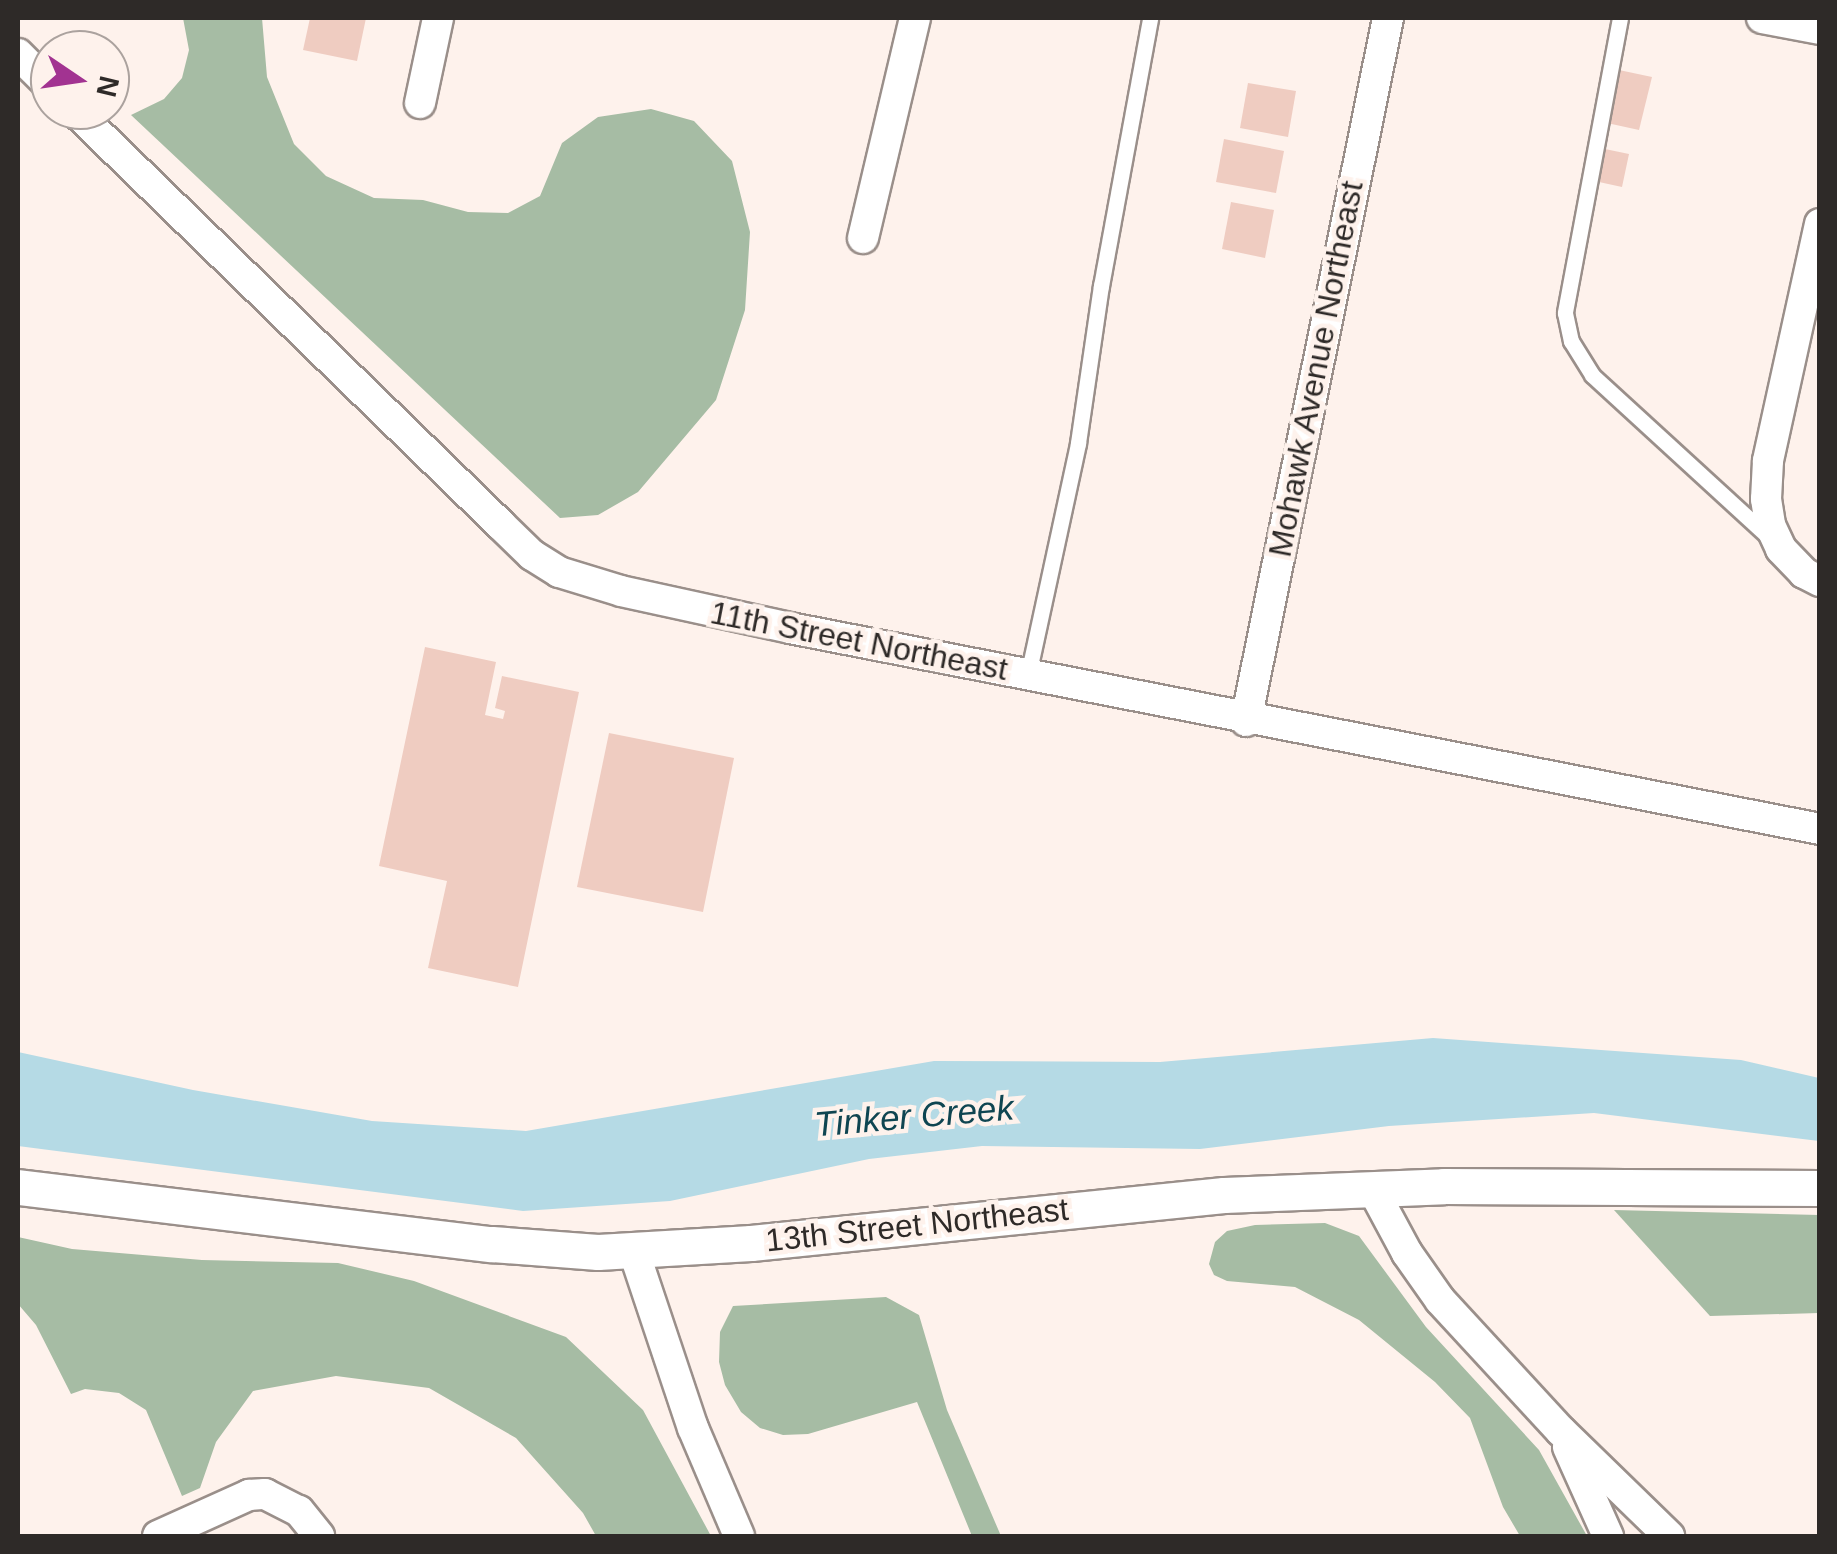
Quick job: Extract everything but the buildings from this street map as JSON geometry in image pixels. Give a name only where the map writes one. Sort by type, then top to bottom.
[{"type":"street","points":[[420,103],[438,18]]},
{"type":"street","points":[[863,238],[915,18]]},
{"type":"street","name":"Mohawk Avenue Northeast","points":[[1246,721],[1388,18]]},
{"type":"street","points":[[1762,18],[1820,28]]},
{"type":"street","name":"11th Street Northeast","points":[[95,130],[500,525],[532,555],[559,572],[621,592],[1246,721],[1820,829]]},
{"type":"street","points":[[1820,224],[1768,461],[1766,499],[1770,525],[1781,549],[1804,573],[1820,581]]},
{"type":"street","name":"13th Street Northeast","points":[[18,1186],[492,1244],[634,1252],[1113,1204],[1372,1188],[1820,1188]]},
{"type":"street","points":[[1372,1188],[1407,1253],[1440,1300],[1561,1430],[1669,1536]]},
{"type":"street","points":[[634,1252],[693,1428],[739,1536]]},
{"type":"street","points":[[1561,1430],[1608,1536]]},
{"type":"street","points":[[158,1536],[249,1495],[265,1494],[299,1512],[318,1536]]},
{"type":"lane","points":[[1028,675],[1078,443],[1098,302],[1150,18]]},
{"type":"lane","points":[[1620,18],[1565,313],[1571,341],[1592,376],[1781,549]]},
{"type":"green space","points":[[183,18],[262,18],[267,77],[294,144],[326,176],[374,198],[423,200],[468,212],[508,213],[540,196],[562,143],[598,117],[651,109],[694,121],[732,161],[750,232],[745,310],[716,400],[638,492],[598,515],[560,518],[131,115],[164,99],[182,78],[189,50]]},
{"type":"green space","points":[[1614,1210],[1819,1215],[1819,1313],[1710,1316]]},
{"type":"green space","points":[[1325,1223],[1359,1236],[1426,1327],[1539,1450],[1587,1536],[1520,1536],[1503,1507],[1470,1418],[1435,1382],[1359,1320],[1295,1287],[1227,1281],[1214,1275],[1209,1264],[1215,1242],[1227,1231],[1255,1225]]},
{"type":"green space","points":[[18,1237],[72,1249],[202,1260],[338,1263],[414,1281],[566,1337],[643,1410],[711,1536],[596,1536],[583,1513],[516,1438],[429,1388],[336,1376],[253,1391],[216,1442],[200,1488],[182,1496],[146,1410],[119,1393],[85,1389],[71,1394],[36,1325],[18,1304]]},
{"type":"green space","points":[[886,1297],[919,1315],[947,1410],[1001,1536],[972,1536],[917,1402],[808,1434],[783,1435],[760,1428],[741,1412],[725,1385],[719,1362],[720,1332],[733,1306]]},
{"type":"water","name":"Tinker Creek","points":[[1433,1038],[1741,1060],[1819,1078],[1819,1141],[1594,1113],[1389,1126],[1200,1149],[982,1146],[869,1159],[670,1201],[523,1211],[18,1146],[18,1052],[193,1090],[372,1121],[526,1131],[934,1061],[1160,1062]]}]
